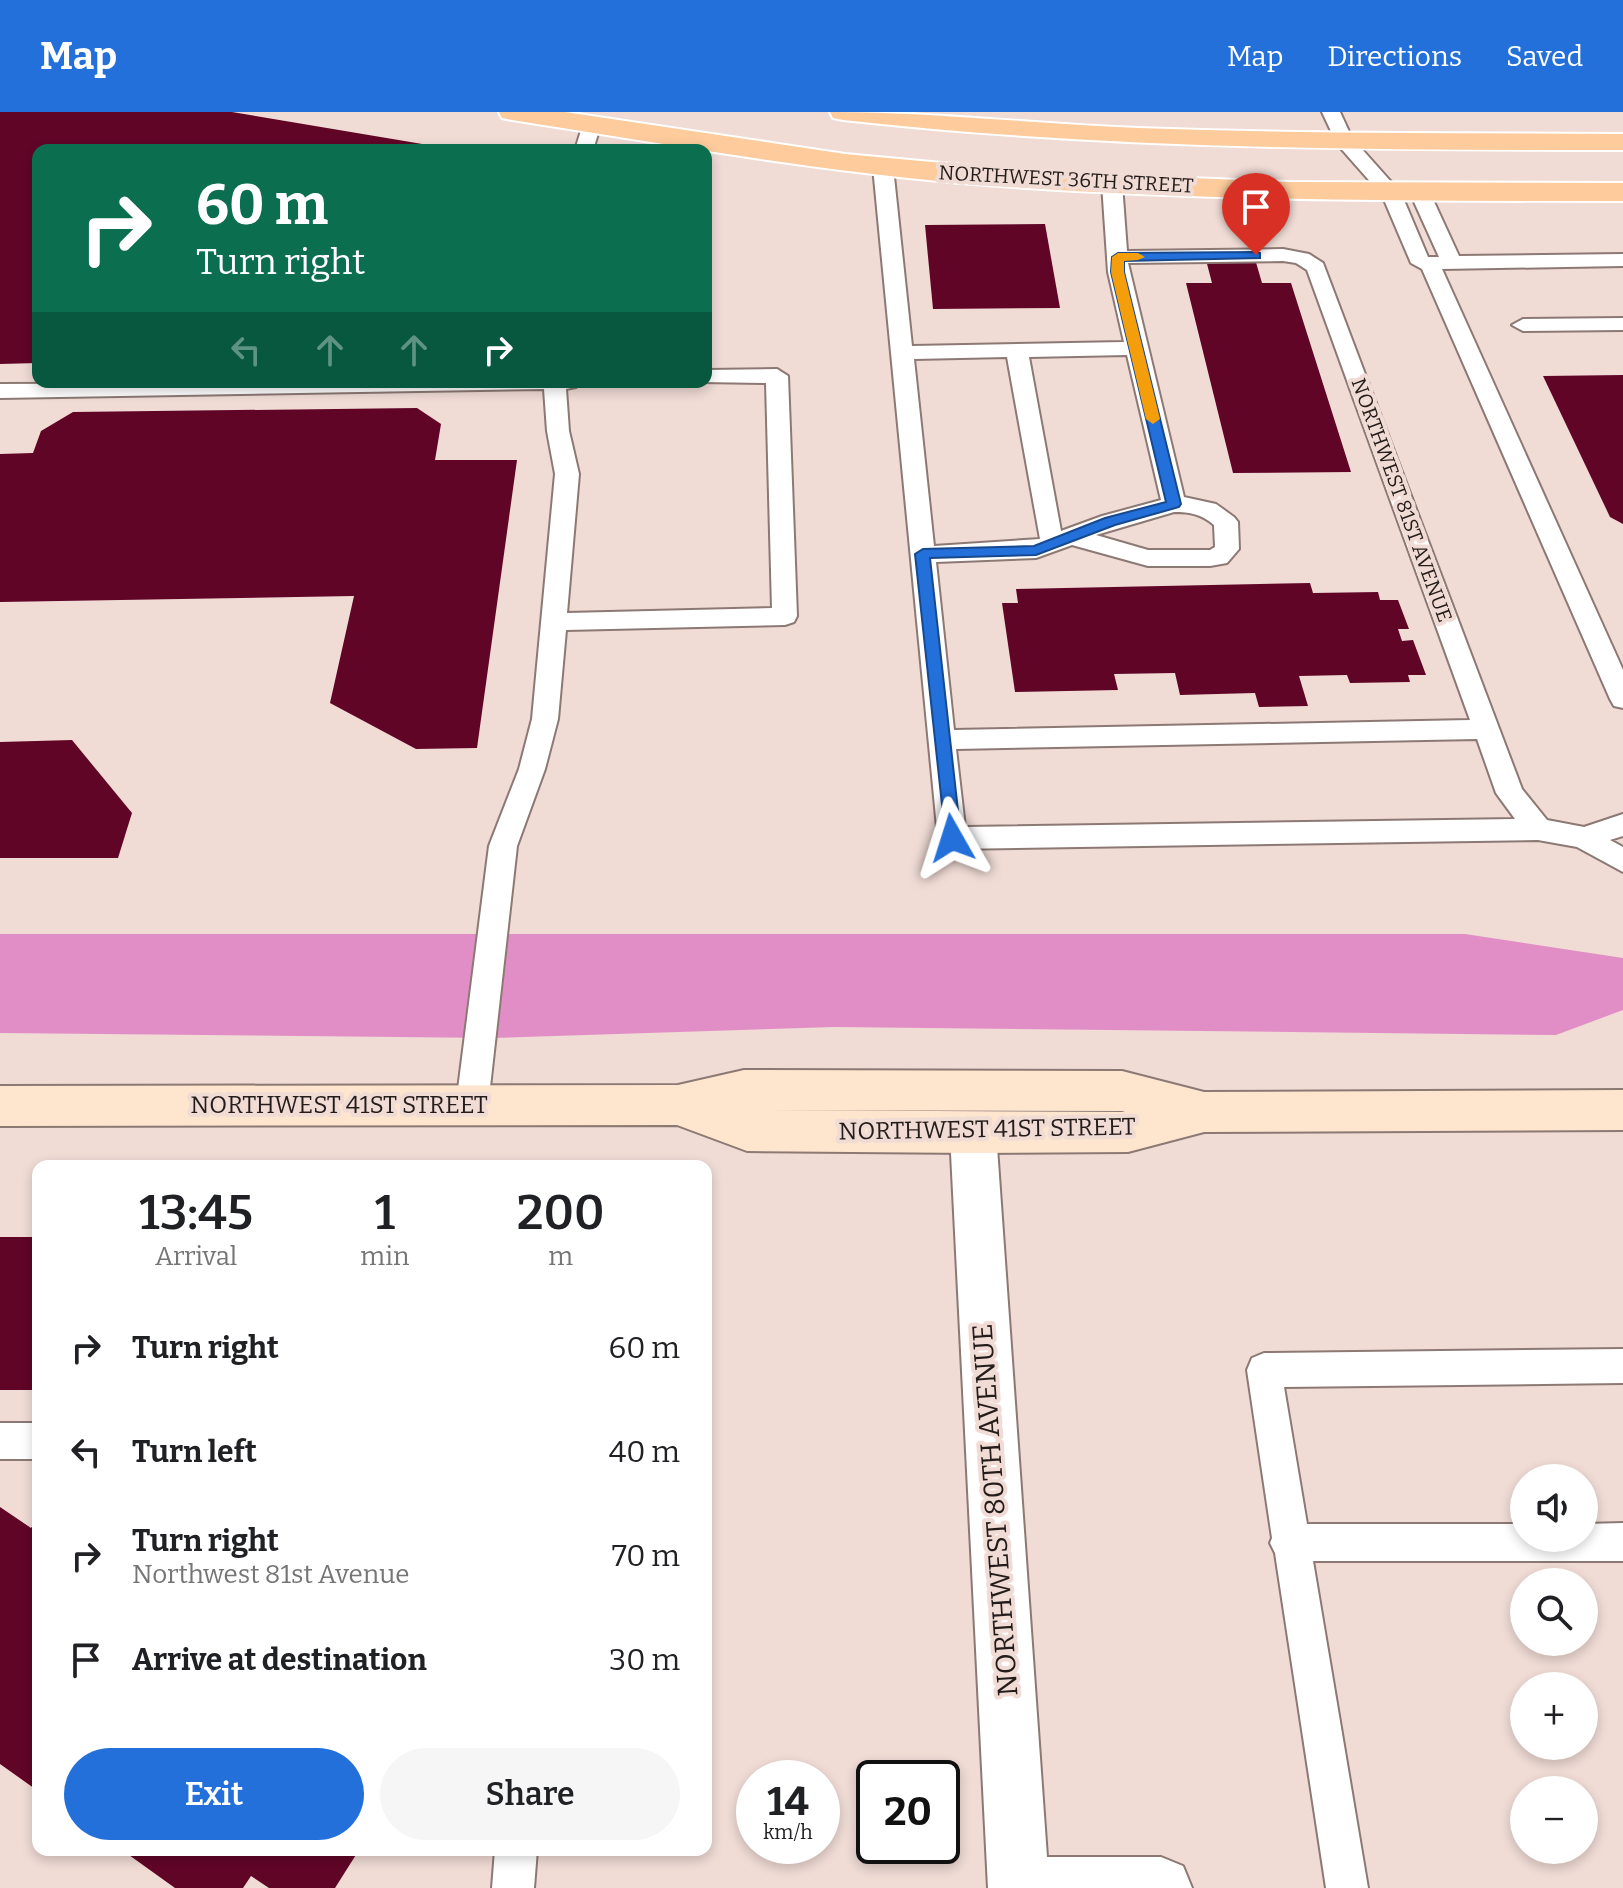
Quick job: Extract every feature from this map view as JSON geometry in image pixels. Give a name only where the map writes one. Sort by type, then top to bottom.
[{"type":"main road","name":"NORTHWEST 36TH STREET","points":[[512,112],[593,129],[707,144]]},
{"type":"main road","name":"NORTHWEST 36TH STREET","points":[[843,112],[1071,134],[1623,142]]},
{"type":"main road","points":[[883,117],[883,167]]},
{"type":"main road","name":"NORTHWEST 36TH STREET","points":[[712,145],[883,167],[1112,184],[1391,193],[1623,192]]},
{"type":"street","name":"NORTHWEST 41ST STREET","points":[[0,1106],[474,1088],[678,1105],[747,1131],[973,1133],[1128,1132],[1204,1112],[1623,1110]]},
{"type":"street","name":"NORTHWEST 41ST STREET","points":[[678,1105],[744,1090],[1122,1091],[1204,1112]]},
{"type":"street","name":"NORTHWEST 80TH AVENUE","points":[[973,1133],[1019,1888]]},
{"type":"street","points":[[1019,1888],[1161,1888]]},
{"type":"lane","points":[[1331,112],[1344,140],[1391,193],[1434,262],[1623,699]]},
{"type":"lane","points":[[883,167],[952,838],[1538,829],[1584,838],[1623,861]]},
{"type":"lane","points":[[1112,184],[1118,272],[1174,504]]},
{"type":"lane","points":[[1420,193],[1434,262]]},
{"type":"lane","name":"NORTHWEST 81ST AVENUE","points":[[1118,257],[1283,255],[1302,258],[1316,267],[1510,793],[1538,829]]},
{"type":"lane","points":[[1434,262],[1623,260]]},
{"type":"lane","points":[[1523,325],[1623,324]]},
{"type":"lane","points":[[903,353],[1135,348]]},
{"type":"lane","points":[[923,554],[1036,550],[1064,541],[1110,521],[1174,504],[1197,504],[1213,510],[1226,522],[1227,549],[1218,557],[1210,558],[1148,558],[1064,541],[1047,523],[1017,351]]},
{"type":"lane","points":[[554,622],[785,616],[777,376],[712,377]]},
{"type":"lane","points":[[0,391],[172,388]]},
{"type":"lane","points":[[474,1088],[507,829],[540,743],[567,474],[558,431],[560,388]]},
{"type":"lane","points":[[0,411],[42,390]]},
{"type":"lane","points":[[942,740],[1487,729]]},
{"type":"lane","points":[[1584,838],[1623,825]]},
{"type":"lane","points":[[1347,1888],[1289,1543],[1264,1370],[1623,1366]]},
{"type":"lane","points":[[0,1441],[32,1441]]},
{"type":"lane","points":[[1289,1543],[1623,1542]]},
{"type":"lane","points":[[513,1888],[516,1856]]},
{"type":"shaded area","points":[[0,934],[1465,934],[1623,958],[1623,1010],[1556,1035],[834,1027],[493,1038],[0,1033]]},
{"type":"building","points":[[0,112],[232,112],[422,144],[32,144],[32,363],[0,364]]},
{"type":"building","points":[[1045,224],[1060,308],[933,309],[925,225]]},
{"type":"building","points":[[1255,259],[1262,283],[1291,283],[1351,472],[1233,473],[1186,283],[1212,283],[1206,260]]},
{"type":"building","points":[[1623,375],[1623,524],[1610,517],[1543,376]]},
{"type":"building","points":[[417,408],[441,424],[435,460],[517,460],[477,748],[416,749],[330,703],[354,596],[0,602],[0,454],[33,453],[41,431],[73,412]]},
{"type":"building","points":[[1310,583],[1313,593],[1378,592],[1380,600],[1398,600],[1409,629],[1398,629],[1402,641],[1413,640],[1426,675],[1408,675],[1410,682],[1350,683],[1347,675],[1299,676],[1308,706],[1259,707],[1255,693],[1180,695],[1175,673],[1114,674],[1118,690],[1015,692],[1002,603],[1018,603],[1016,589]]},
{"type":"building","points":[[72,740],[132,813],[118,858],[0,858],[0,742]]},
{"type":"building","points":[[0,1237],[32,1237],[32,1390],[0,1390]]},
{"type":"building","points":[[0,1507],[32,1527],[32,1787],[0,1764]]},
{"type":"building","points":[[130,1856],[355,1856],[335,1888],[269,1888],[251,1876],[243,1888],[175,1888]]},
{"type":"slow traffic","points":[[1138,257],[1118,257],[1118,272],[1153,419]]},
{"type":"route","points":[[952,838],[923,554],[1042,549],[1110,521],[1174,504],[1118,272],[1118,257],[1256,255]]}]
